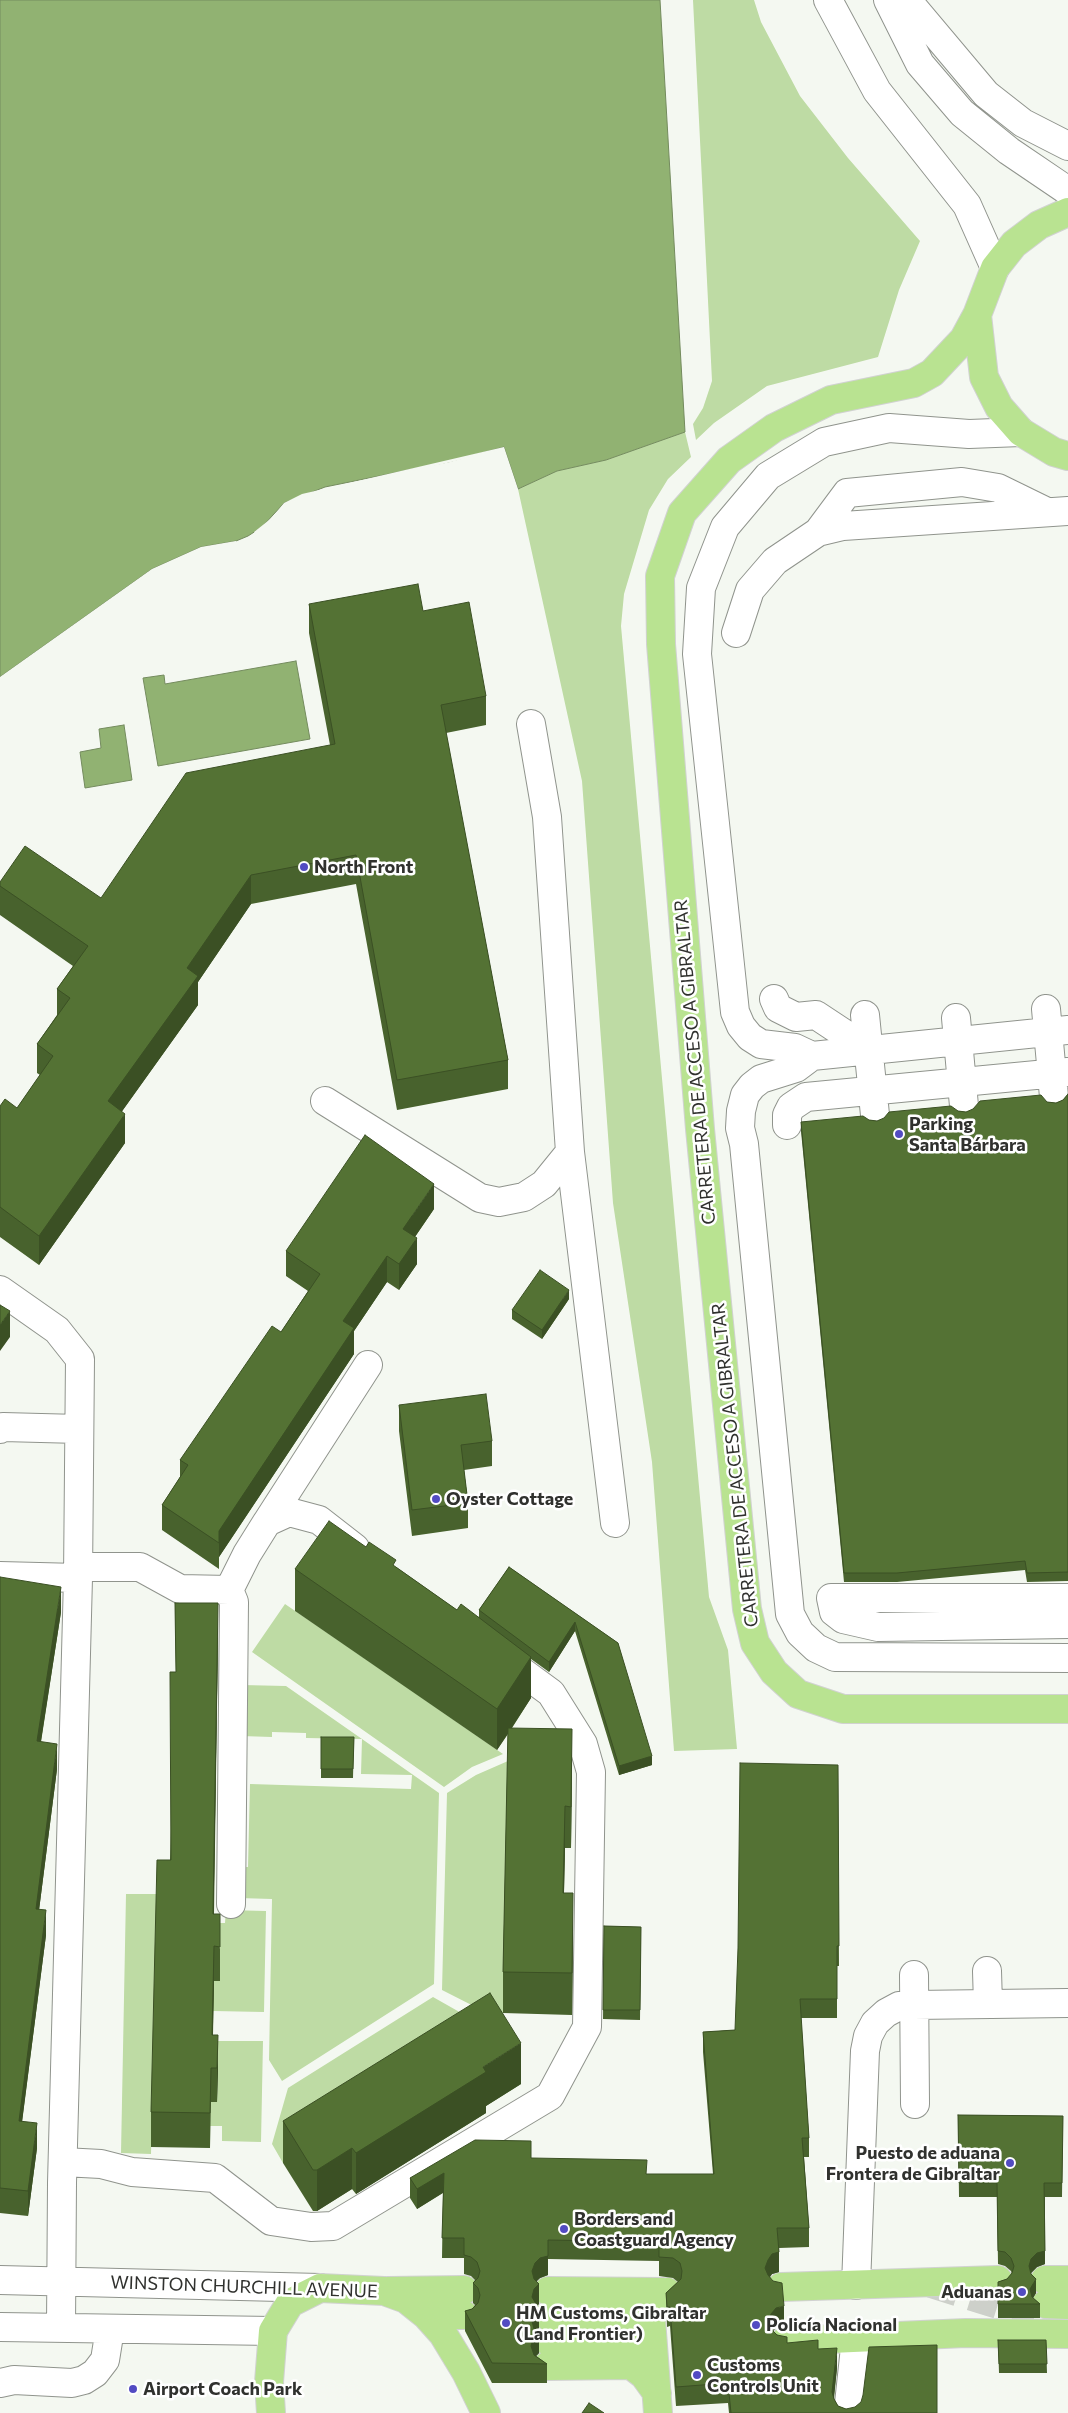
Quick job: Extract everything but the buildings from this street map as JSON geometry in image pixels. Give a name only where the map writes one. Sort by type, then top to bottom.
[{"type":"highway","name":"CARRETERA DE ACCESO A GIBRALTAR","points":[[1068,212],[1039,225],[1014,244],[995,268],[977,316],[964,339],[932,373],[914,383],[831,400],[774,428],[729,460],[682,513],[660,576],[661,644],[701,1139],[747,1609],[756,1643],[774,1672],[798,1694],[843,1709],[1068,1710]]},
{"type":"highway","points":[[977,316],[984,376],[999,407],[1021,432],[1054,452],[1068,456]]},
{"type":"highway","points":[[780,2287],[998,2280]]},
{"type":"highway","points":[[271,2413],[269,2382],[273,2331],[290,2303],[320,2288]]},
{"type":"highway","name":"WINSTON CHURCHILL AVENUE","points":[[320,2288],[384,2291],[406,2299],[426,2315],[467,2339],[486,2413]]},
{"type":"highway","points":[[384,2291],[467,2339]]},
{"type":"highway","points":[[548,2329],[654,2296],[662,2346],[658,2403]]},
{"type":"highway","points":[[426,2315],[467,2339]]},
{"type":"highway","points":[[548,2329],[632,2340],[662,2346]]},
{"type":"highway","points":[[548,2329],[631,2365],[644,2376],[658,2403]]},
{"type":"highway","points":[[785,2342],[972,2333],[1068,2334]]},
{"type":"street","points":[[828,0],[877,90],[967,205],[995,268]]},
{"type":"street","points":[[888,0],[920,64],[962,113],[1009,152],[1068,191]]},
{"type":"street","points":[[907,0],[986,94],[1023,123],[1068,146]]},
{"type":"street","points":[[812,1056],[795,1048],[761,1044],[746,1031],[735,1012],[697,654],[701,588],[725,527],[768,476],[824,442],[889,428],[968,434],[1021,432]]},
{"type":"street","points":[[736,633],[750,590],[775,561],[818,532],[847,493],[962,482],[998,488],[1057,511]]},
{"type":"street","points":[[531,724],[548,817],[570,1152],[615,1523]]},
{"type":"street","points":[[774,999],[778,1008],[796,1017],[816,1015],[869,1050]]},
{"type":"street","points":[[865,1015],[874,1103]]},
{"type":"street","points":[[786,1125],[787,1115],[791,1106],[806,1097],[874,1103],[963,1094],[1058,1081],[1054,1023],[957,1029],[869,1050],[812,1056],[796,1068],[761,1079],[746,1095],[741,1111],[740,1128],[744,1144],[790,1614],[800,1633],[816,1648],[835,1657],[1068,1658]]},
{"type":"street","points":[[957,1029],[963,1094]]},
{"type":"street","points":[[325,1100],[480,1198],[493,1201],[499,1202],[524,1196],[544,1184],[570,1152]]},
{"type":"street","points":[[0,1290],[58,1330],[80,1359],[78,1573],[63,2162],[61,2328]]},
{"type":"street","points":[[231,1904],[234,1602],[229,1590],[247,1554],[368,1365]]},
{"type":"street","points":[[0,1429],[3,1427],[79,1430]]},
{"type":"street","points":[[267,1522],[289,1512],[318,1520],[374,1562]]},
{"type":"street","points":[[0,1576],[78,1573],[140,1567],[180,1589],[229,1590]]},
{"type":"street","points":[[1068,1598],[831,1598],[834,1612],[842,1618],[878,1627],[1068,1624]]},
{"type":"street","points":[[63,2162],[100,2164],[132,2172],[215,2178],[271,2221],[311,2227],[333,2226],[550,2096],[587,2027],[592,1772],[583,1744],[550,1693],[478,1639]]},
{"type":"street","points":[[987,1972],[988,2004]]},
{"type":"street","points":[[914,1975],[915,2104]]},
{"type":"street","points":[[856,2285],[865,2051],[868,2036],[875,2023],[886,2013],[899,2006],[1068,2003]]},
{"type":"street","name":"WINSTON CHURCHILL AVENUE","points":[[0,2280],[320,2288]]},
{"type":"street","points":[[0,2327],[273,2331]]},
{"type":"street","points":[[0,2383],[14,2380],[72,2383],[84,2380],[95,2373],[105,2360],[110,2328]]},
{"type":"street","points":[[848,2413],[856,2338]]},
{"type":"shaded area","points":[[0,0],[660,0],[685,432],[606,460],[557,471],[518,489],[504,447],[448,462],[325,487],[284,503],[262,527],[248,536],[236,541],[201,547],[152,569],[0,677]]},
{"type":"shaded area","points":[[693,0],[754,0],[761,22],[800,96],[848,158],[920,241],[899,290],[878,357],[767,386],[714,423],[696,440],[693,424],[703,408],[712,381]]},
{"type":"shaded area","points":[[685,432],[691,457],[668,479],[649,510],[624,594],[621,626],[709,1597],[728,1650],[737,1749],[674,1751],[652,1462],[613,1203],[582,781],[518,489],[557,471],[606,460]]},
{"type":"shaded area","points":[[296,661],[310,739],[158,766],[143,678],[164,675],[165,684]]},
{"type":"shaded area","points":[[124,725],[132,780],[85,788],[80,752],[101,748],[99,729]]},
{"type":"shaded area","points":[[285,1604],[503,1754],[472,1767],[444,1787],[252,1652]]},
{"type":"shaded area","points":[[242,1685],[286,1686],[362,1739],[306,1738],[306,1733],[272,1732],[272,1737],[241,1736]]},
{"type":"shaded area","points":[[362,1739],[439,1793],[434,1984],[282,2081],[269,2060],[272,1899],[239,1898],[240,1867],[248,1867],[250,1784],[411,1789],[412,1775],[361,1774]]},
{"type":"shaded area","points":[[508,1761],[503,2021],[442,1990],[447,1793],[476,1775]]},
{"type":"shaded area","points":[[126,1894],[157,1894],[151,2154],[121,2153]]},
{"type":"shaded area","points":[[226,1910],[266,1911],[264,2012],[213,2011],[213,1981],[219,1981],[220,1949],[214,1923],[225,1923]]},
{"type":"shaded area","points":[[433,1997],[463,2014],[490,2034],[283,2163],[272,2144],[288,2088]]},
{"type":"shaded area","points":[[213,2041],[263,2041],[261,2142],[222,2141],[222,2126],[210,2126],[211,2102],[217,2102],[218,2070],[211,2070]]},
{"type":"pier","points":[[504,447],[518,489],[515,490],[502,450],[303,497],[286,505],[264,529],[255,534],[254,532],[273,517],[284,503],[302,494]]},
{"type":"pier","points":[[236,541],[237,543],[202,549],[153,572],[0,679],[0,677],[152,569],[201,547]]},
{"type":"tunnel","points":[[931,2284],[998,2305],[1034,2305]]},
{"type":"place","name":"North Front","points":[[304,867]]},
{"type":"place","name":"Parking Santa Bárbara","points":[[899,1134]]},
{"type":"place","name":"Oyster Cottage","points":[[436,1499]]},
{"type":"place","name":"Puesto de aduana Frontera de Gibraltar","points":[[1010,2163]]},
{"type":"place","name":"Borders and Coastguard Agency","points":[[564,2229]]},
{"type":"place","name":"Aduanas","points":[[1022,2292]]},
{"type":"place","name":"HM Customs, Gibraltar (Land Frontier)","points":[[506,2323]]},
{"type":"place","name":"Policía Nacional","points":[[756,2325]]},
{"type":"place","name":"Customs Controls Unit","points":[[697,2375]]},
{"type":"place","name":"Airport Coach Park","points":[[133,2389]]}]
